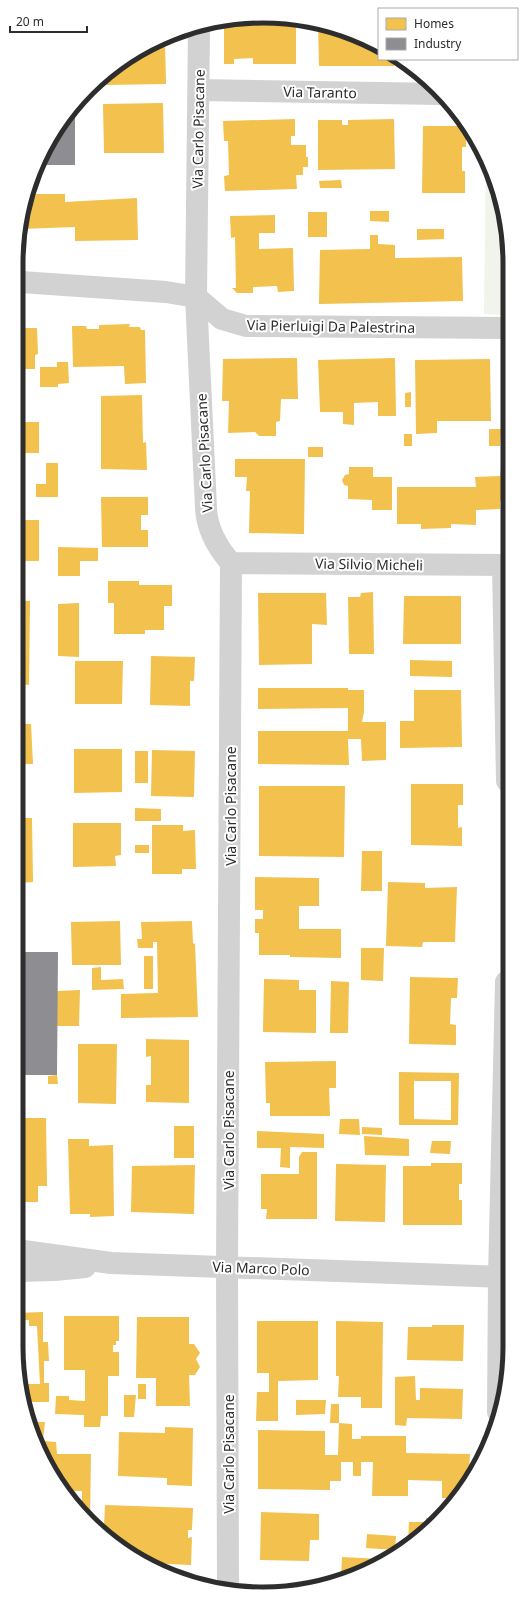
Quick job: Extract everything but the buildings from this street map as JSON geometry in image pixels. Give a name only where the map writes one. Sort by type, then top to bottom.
[{"type":"street","name":"Via Carlo Pisacane","points":[[199,32],[196,297],[206,517],[216,543],[231,563],[227,1266],[228,1584]]},
{"type":"street","name":"Via Taranto","points":[[199,90],[434,94]]},
{"type":"street","points":[[23,282],[166,292],[196,297]]},
{"type":"street","name":"Via Pierluigi Da Palestrina","points":[[196,297],[222,319],[246,326],[503,328]]},
{"type":"street","name":"Via Silvio Micheli","points":[[231,563],[503,565]]},
{"type":"street","points":[[499,1391],[503,1203]]},
{"type":"street","name":"Via Marco Polo","points":[[23,1251],[112,1263],[502,1277]]},
{"type":"street","points":[[23,1271],[82,1268],[112,1263]]},
{"type":"shaded area","points":[[486,173],[495,201],[501,232],[503,263],[503,315],[484,314]]}]
